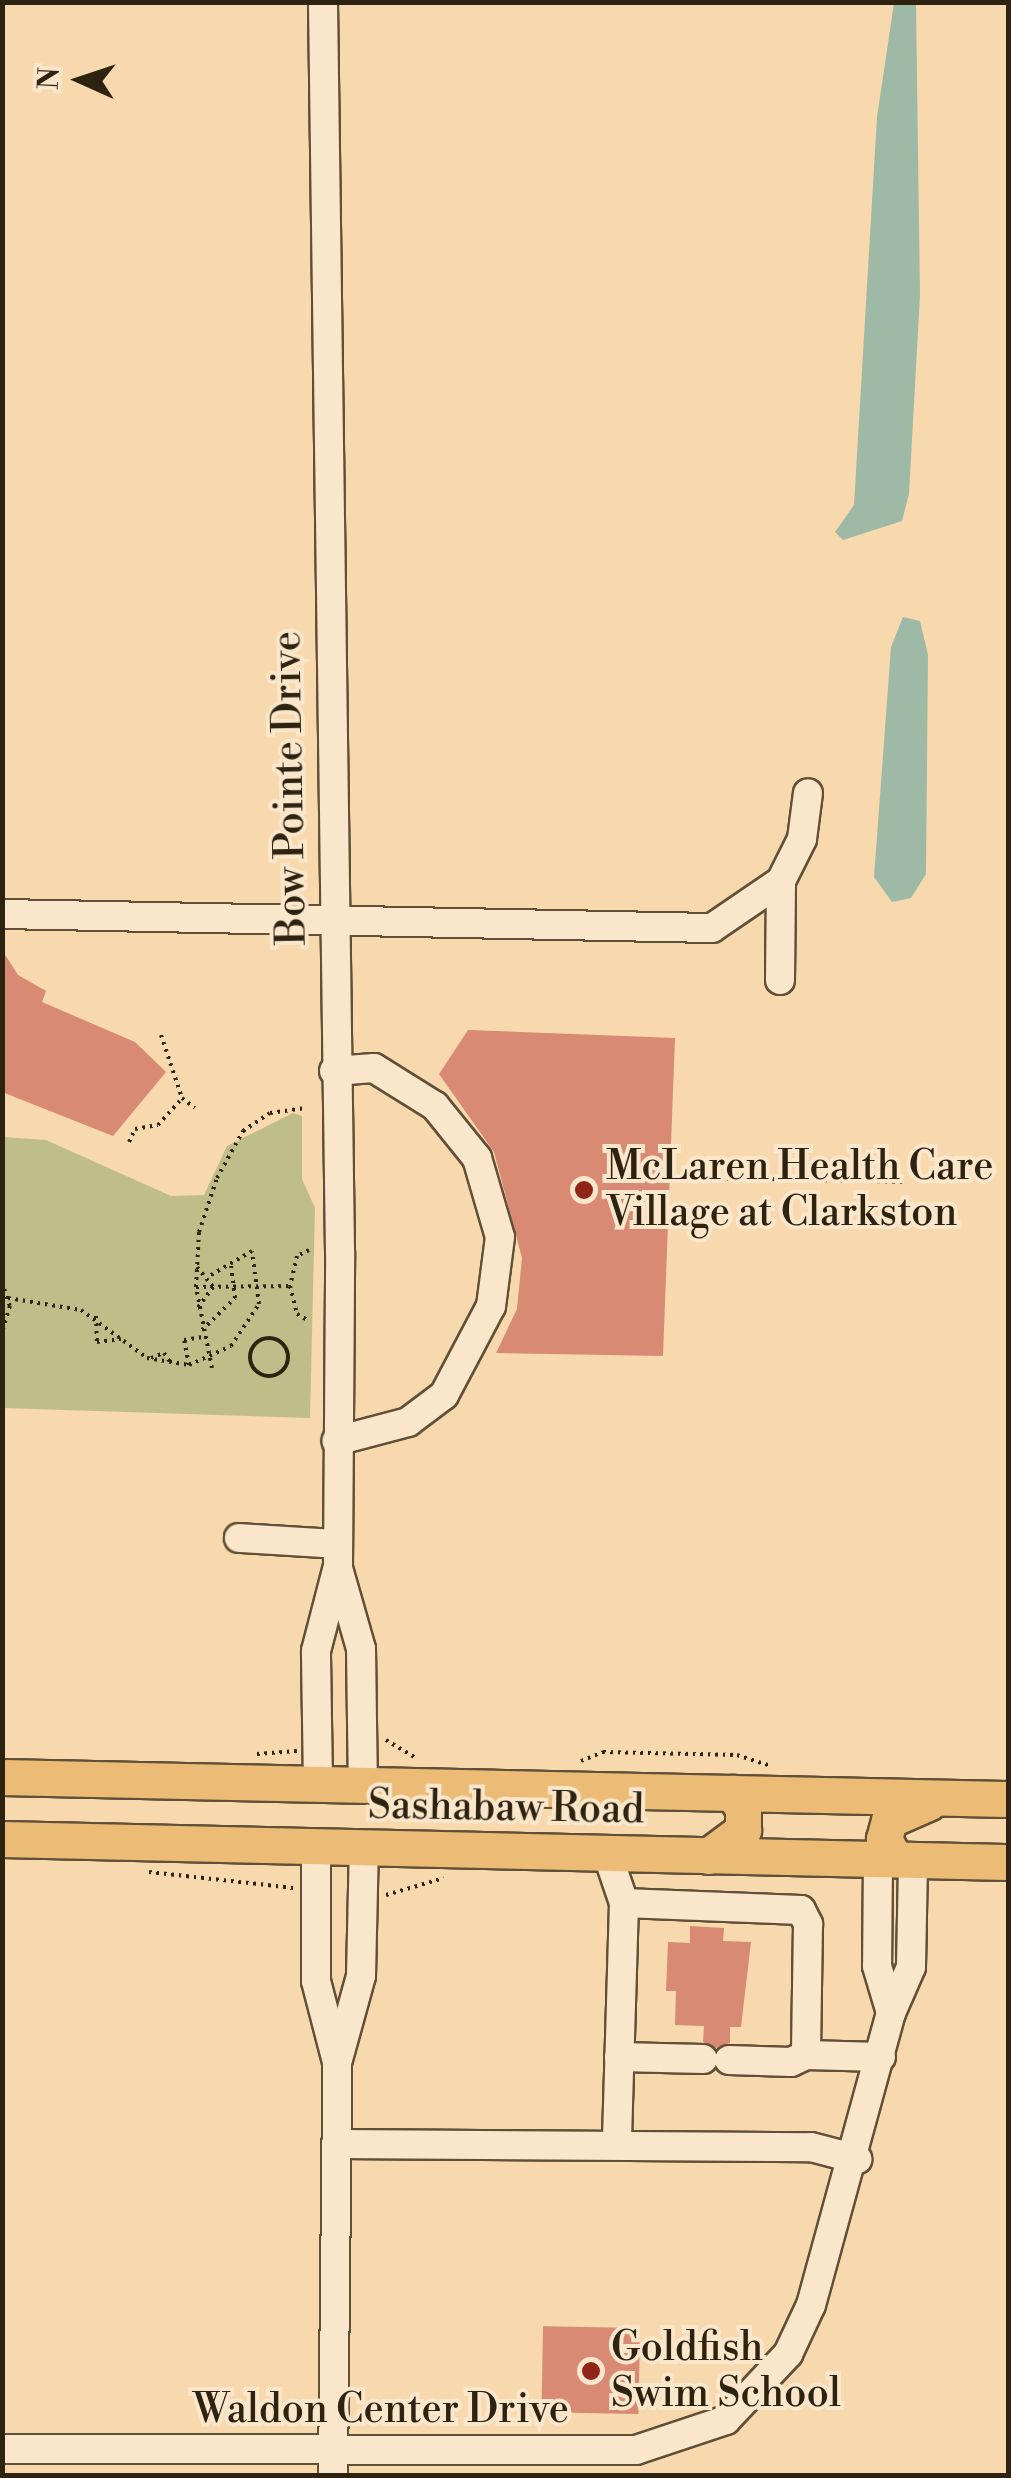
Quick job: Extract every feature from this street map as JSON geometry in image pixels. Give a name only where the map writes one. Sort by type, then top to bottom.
[{"type":"main road","name":"Sashabaw Road","points":[[2,1777],[1008,1799]]},
{"type":"main road","points":[[708,1856],[743,1830],[745,1814],[732,1793]]},
{"type":"main road","points":[[895,1860],[884,1838],[892,1816],[949,1798]]},
{"type":"main road","name":"Sashabaw Road","points":[[2,1839],[1008,1862]]},
{"type":"street","name":"Bow Pointe Drive","points":[[324,4],[338,1555],[362,1649],[363,1784]]},
{"type":"street","points":[[2,914],[682,932],[746,912],[781,881],[802,839],[808,793]]},
{"type":"street","points":[[780,980],[781,881]]},
{"type":"street","points":[[334,1071],[374,1068],[435,1106],[477,1158],[500,1237],[491,1306],[444,1395],[408,1422],[336,1440]]},
{"type":"street","points":[[239,1538],[338,1555]]},
{"type":"street","name":"Bow Pointe Drive","points":[[318,1783],[316,1651],[338,1555]]},
{"type":"street","points":[[316,1846],[316,1981],[337,2063]]},
{"type":"street","points":[[332,2464],[337,2063],[361,1976],[364,1848]]},
{"type":"street","points":[[606,1853],[624,1903],[617,2144]]},
{"type":"street","name":"Waldon Center Drive","points":[[2,2449],[332,2464],[636,2450],[726,2420],[788,2354],[857,2160],[891,2013],[876,1966],[895,1860]]},
{"type":"street","points":[[624,1903],[801,1910],[808,1924],[806,2056]]},
{"type":"street","points":[[619,2056],[792,2062],[806,2056],[882,2057]]},
{"type":"street","points":[[336,2144],[811,2146],[857,2160]]},
{"type":"path","points":[[160,1035],[182,1098],[195,1108]]},
{"type":"path","points":[[129,1142],[135,1129],[158,1125],[182,1098]]},
{"type":"path","points":[[212,1368],[196,1287],[200,1232],[231,1148],[270,1113],[306,1108]]},
{"type":"path","points":[[705,1178],[906,1182]]},
{"type":"path","points":[[309,1250],[297,1256],[290,1286],[296,1314],[309,1321]]},
{"type":"path","points":[[8,1298],[96,1316],[150,1360],[189,1365],[209,1358],[244,1332],[261,1286],[252,1251],[210,1275]]},
{"type":"path","points":[[202,1330],[224,1316],[238,1287],[231,1262]]},
{"type":"path","points":[[197,1267],[210,1275],[213,1287],[198,1308]]},
{"type":"path","points":[[2,1282],[8,1298],[2,1332]]},
{"type":"path","points":[[196,1287],[290,1286]]},
{"type":"path","points":[[96,1316],[96,1342],[121,1339]]},
{"type":"path","points":[[244,1332],[256,1343],[284,1345],[280,1372],[253,1366],[256,1343]]},
{"type":"path","points":[[189,1365],[184,1340],[203,1337]]},
{"type":"path","points":[[150,1360],[164,1352],[172,1365]]},
{"type":"path","points":[[143,1870],[316,1890]]},
{"type":"path","points":[[363,1896],[458,1878]]},
{"type":"shaded area","points":[[894,3],[916,3],[920,295],[909,494],[902,521],[843,540],[835,532],[854,505],[877,117]]},
{"type":"shaded area","points":[[903,617],[920,621],[928,655],[926,874],[911,898],[892,902],[874,877],[891,647]]},
{"type":"shaded area","points":[[293,1113],[302,1116],[302,1179],[315,1208],[310,1418],[3,1408],[3,1137],[46,1140],[171,1196],[204,1195],[227,1146]]},
{"type":"building","points":[[2,950],[18,975],[46,991],[42,1002],[135,1042],[166,1072],[113,1136],[2,1092]]},
{"type":"building","name":"McLaren Health Care Village at Clarkston","points":[[468,1030],[675,1038],[663,1356],[496,1353],[517,1309],[522,1258],[494,1152],[439,1074]]},
{"type":"building","points":[[690,1926],[724,1928],[723,1941],[751,1942],[741,2027],[730,2027],[730,2043],[716,2048],[703,2042],[704,2026],[675,2025],[676,1991],[666,1991],[668,1942],[690,1943]]},
{"type":"building","name":"Goldfish Swim School","points":[[543,2326],[640,2328],[638,2414],[542,2412]]},
{"type":"place","name":"McLaren Health Care Village at Clarkston","points":[[584,1190]]},
{"type":"place","name":"Goldfish Swim School","points":[[591,2371]]}]
